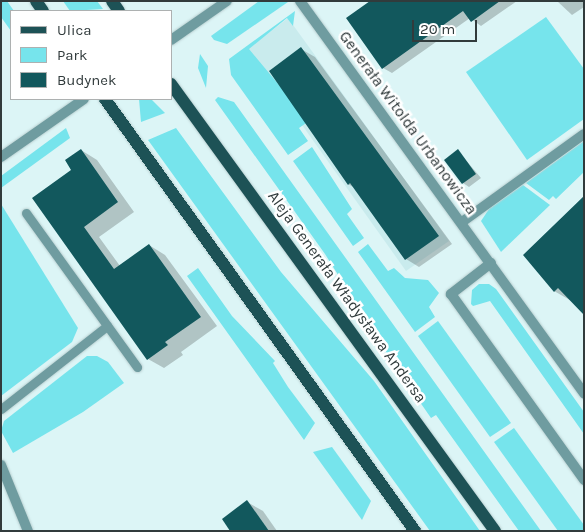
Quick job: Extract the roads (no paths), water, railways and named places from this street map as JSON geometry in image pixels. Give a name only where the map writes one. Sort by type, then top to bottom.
[{"type":"main road","name":"Aleja Generała Władysława Andersa","points":[[172,85],[495,531]]},
{"type":"main road","points":[[106,100],[416,531]]},
{"type":"street","points":[[172,39],[226,1]]},
{"type":"street","name":"Generała Witolda Urbanowicza","points":[[300,1],[462,222],[584,394]]},
{"type":"street","points":[[1,157],[83,100]]},
{"type":"street","points":[[462,222],[584,134]]},
{"type":"street","points":[[491,263],[451,294],[584,480]]},
{"type":"street","points":[[1,465],[25,529]]},
{"type":"lane","points":[[26,213],[136,367]]},
{"type":"lane","points":[[1,409],[107,326]]}]
